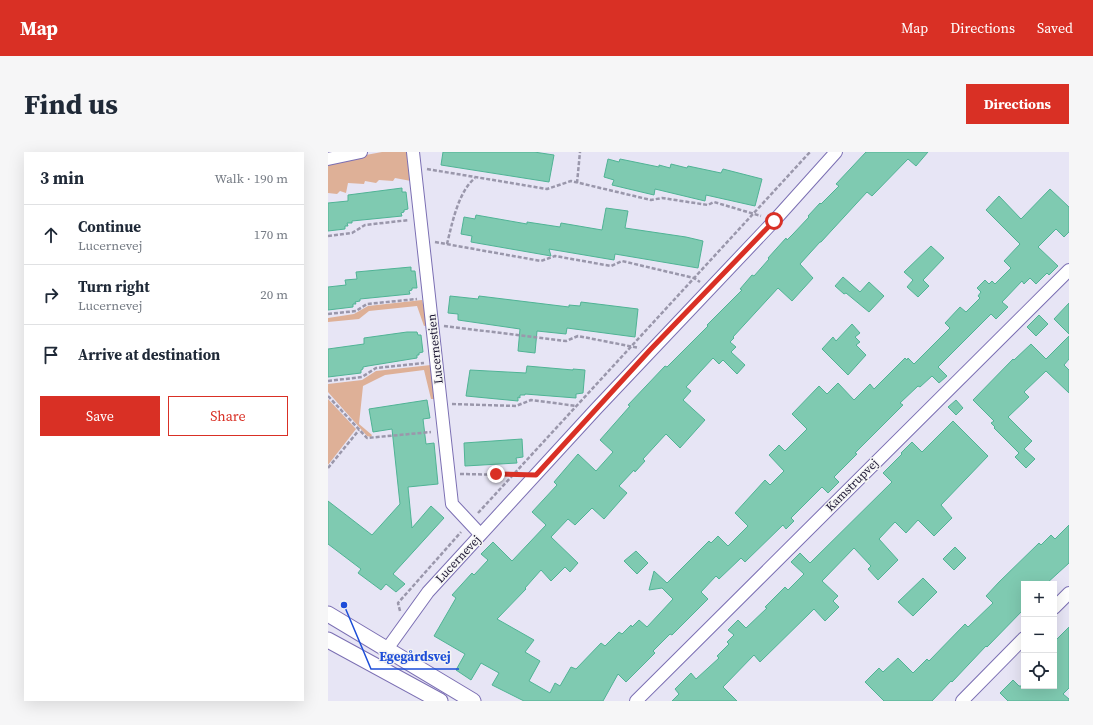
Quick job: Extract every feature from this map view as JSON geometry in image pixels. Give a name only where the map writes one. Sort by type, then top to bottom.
[{"type":"street","points":[[328,159],[361,152]]},
{"type":"street","name":"Lucernestien","points":[[413,152],[452,504],[480,534]]},
{"type":"street","name":"Lucernevej","points":[[387,649],[428,592],[480,534],[650,350],[774,221],[836,152]]},
{"type":"street","name":"Kamstrupvej","points":[[636,701],[1069,270]]},
{"type":"street","points":[[1057,605],[1069,593]]},
{"type":"street","points":[[328,614],[473,701]]},
{"type":"street","points":[[328,640],[440,701]]},
{"type":"street","points":[[962,701],[1021,641]]},
{"type":"path","points":[[577,183],[580,152]]},
{"type":"path","points":[[402,627],[398,603],[470,522],[810,152]]},
{"type":"path","points":[[414,167],[547,189],[571,182],[651,200],[662,198],[708,204],[714,202],[754,213],[774,221]]},
{"type":"path","points":[[447,244],[453,219],[468,184],[475,177]]},
{"type":"path","points":[[328,236],[352,233],[365,225],[420,219]]},
{"type":"path","points":[[422,240],[541,261],[554,256],[611,266],[622,261],[694,278],[711,287]]},
{"type":"path","points":[[328,314],[356,311],[368,304],[429,298]]},
{"type":"path","points":[[432,324],[566,341],[578,336],[650,350]]},
{"type":"path","points":[[328,381],[362,378],[376,368],[436,362]]},
{"type":"path","points":[[328,396],[359,430],[370,439],[444,431]]},
{"type":"path","points":[[441,404],[516,406],[531,400],[596,409]]},
{"type":"path","points":[[328,468],[359,430]]},
{"type":"path","points":[[449,474],[536,475]]},
{"type":"shaded area","points":[[382,152],[407,152],[411,181],[395,178],[393,181],[379,180],[376,183],[365,181],[364,184],[348,183],[346,193],[340,191],[337,194],[328,193],[328,162]]},
{"type":"shaded area","points":[[422,300],[428,325],[424,326],[417,306],[369,311],[359,319],[328,322],[328,318],[354,314],[368,306]]},
{"type":"shaded area","points":[[431,365],[435,399],[431,399],[424,370],[385,375],[363,386],[359,424],[372,435],[371,437],[367,436],[328,392],[328,384],[362,380],[376,371]]},
{"type":"shaded area","points":[[328,399],[356,429],[328,465]]},
{"type":"building","points":[[443,152],[534,152],[554,155],[549,182],[441,165]]},
{"type":"building","points":[[866,152],[928,152],[916,166],[908,159],[872,196],[867,192],[820,242],[800,264],[813,278],[792,301],[778,288],[733,337],[734,338],[730,342],[736,347],[731,352],[745,365],[737,374],[723,360],[719,364],[713,358],[686,387],[691,391],[683,400],[705,420],[680,448],[666,434],[643,459],[645,461],[619,486],[627,493],[604,519],[592,508],[575,525],[568,519],[551,537],[578,563],[570,572],[565,567],[551,581],[541,570],[525,588],[526,589],[497,619],[534,640],[525,652],[540,661],[529,681],[550,693],[555,683],[560,686],[571,667],[576,669],[601,643],[605,646],[619,632],[622,634],[631,625],[632,627],[639,620],[647,627],[673,599],[662,588],[649,590],[654,571],[667,583],[709,541],[711,543],[718,536],[728,546],[748,526],[735,513],[765,480],[770,485],[784,471],[769,455],[779,445],[785,451],[807,429],[792,414],[819,386],[827,394],[838,383],[854,400],[870,384],[874,389],[905,358],[907,360],[908,358],[914,364],[950,328],[945,323],[960,307],[966,312],[980,298],[978,296],[981,292],[977,288],[985,280],[989,284],[992,281],[995,284],[1011,268],[1004,261],[1020,244],[986,210],[999,196],[1021,219],[1050,189],[1069,207],[1069,232],[1064,237],[1056,229],[1038,247],[1058,266],[1049,275],[1047,273],[1036,284],[1030,278],[1024,284],[1022,281],[1002,302],[1008,307],[996,319],[991,314],[938,367],[947,376],[939,383],[932,376],[920,387],[918,386],[900,403],[903,405],[855,453],[857,454],[834,477],[839,482],[828,493],[822,487],[791,518],[794,521],[786,529],[783,525],[745,562],[741,558],[719,579],[716,576],[701,592],[708,599],[672,635],[670,634],[653,651],[655,653],[626,682],[618,674],[603,701],[524,701],[492,685],[499,673],[481,663],[471,680],[456,670],[465,654],[434,636],[456,598],[452,595],[472,573],[474,575],[488,560],[481,554],[493,542],[512,561],[546,525],[532,512],[557,485],[554,482],[578,454],[596,471],[613,452],[600,440],[630,406],[628,405],[742,290],[740,289],[752,275],[754,276],[786,238],[787,240],[820,203],[821,204],[839,186],[836,184]]},
{"type":"building","points":[[608,159],[619,162],[620,159],[670,168],[671,164],[687,168],[688,166],[721,173],[723,169],[762,179],[755,206],[706,195],[705,201],[655,189],[654,195],[612,185],[614,180],[604,177]]},
{"type":"building","points":[[402,188],[402,192],[406,192],[408,209],[401,213],[402,216],[352,221],[352,223],[347,223],[348,226],[345,226],[345,229],[328,231],[328,203],[348,201],[348,195]]},
{"type":"building","points":[[606,208],[628,211],[625,228],[703,241],[698,268],[615,254],[614,260],[549,249],[551,256],[471,242],[472,236],[461,234],[464,217],[475,219],[476,215],[527,224],[527,222],[560,227],[561,223],[602,230]]},
{"type":"building","points":[[931,246],[944,258],[923,280],[929,286],[918,297],[907,287],[913,280],[904,272]]},
{"type":"building","points":[[411,267],[411,271],[415,271],[417,288],[412,288],[412,290],[409,291],[410,294],[360,299],[360,301],[355,302],[356,304],[353,304],[353,307],[328,310],[328,287],[346,285],[345,280],[357,279],[356,272]]},
{"type":"building","points":[[843,277],[860,292],[869,282],[884,296],[869,312],[835,286]]},
{"type":"building","points":[[450,296],[478,299],[479,296],[569,307],[569,305],[580,306],[581,302],[638,309],[635,337],[567,328],[566,334],[537,331],[535,353],[518,351],[520,329],[458,320],[458,314],[448,313]]},
{"type":"building","points":[[1069,303],[1069,334],[1054,319]]},
{"type":"building","points":[[1039,315],[1048,324],[1036,336],[1027,327]]},
{"type":"building","points":[[852,324],[860,333],[855,337],[860,342],[856,345],[866,355],[848,375],[822,349],[833,337],[836,341]]},
{"type":"building","points":[[417,332],[418,335],[421,335],[423,352],[417,355],[417,358],[363,367],[361,373],[328,377],[328,349],[364,344],[364,338]]},
{"type":"building","points":[[1069,336],[1069,359],[1064,365],[1069,370],[1069,393],[1046,371],[1024,392],[1029,397],[1008,417],[1032,441],[1024,449],[1035,459],[1026,468],[1015,457],[1019,453],[994,428],[995,427],[991,423],[994,421],[973,400],[1013,359],[1014,360],[1031,344],[1046,359]]},
{"type":"building","points":[[527,366],[585,370],[583,393],[576,394],[576,398],[525,394],[520,395],[520,398],[518,397],[518,401],[466,396],[470,370],[526,373]]},
{"type":"building","points":[[427,400],[430,418],[423,419],[426,444],[434,443],[438,484],[408,487],[412,528],[431,506],[444,518],[393,574],[405,584],[396,592],[386,584],[381,590],[358,573],[361,569],[328,544],[328,501],[372,535],[400,504],[392,429],[373,432],[369,409]]},
{"type":"building","points":[[956,400],[963,408],[956,415],[948,407]]},
{"type":"building","points":[[953,421],[988,456],[941,505],[952,518],[934,536],[918,520],[906,533],[895,522],[879,539],[898,560],[878,580],[868,569],[871,566],[854,548],[822,581],[838,596],[833,601],[839,607],[825,621],[814,609],[760,662],[754,655],[723,687],[737,701],[672,701],[679,694],[675,689],[691,673],[696,679],[719,658],[717,656],[729,644],[727,642],[734,635],[728,630],[738,620],[746,628],[767,608],[765,607],[785,587],[788,590],[804,574],[791,562],[800,553],[810,563],[892,482],[883,473],[912,442],[922,452]]},
{"type":"building","points":[[522,439],[523,457],[516,458],[517,463],[465,466],[464,443]]},
{"type":"building","points":[[1069,525],[1069,563],[1049,581],[1021,581],[1021,612],[932,701],[884,701],[865,682],[879,668],[883,672],[898,658],[913,673],[927,659],[929,661],[965,624],[968,627],[993,603],[986,596],[1039,543],[1041,545],[1051,535],[1055,539]]},
{"type":"building","points":[[955,547],[966,558],[954,570],[943,559]]},
{"type":"building","points":[[636,551],[648,563],[637,574],[624,561]]},
{"type":"building","points":[[923,578],[937,592],[913,616],[898,602]]},
{"type":"building","points":[[1069,627],[1069,688],[1063,694],[1069,699],[1069,701],[1008,701],[1000,693],[1013,680],[1021,686],[1021,689],[1057,689],[1057,639]]},
{"type":"place","name":"Egegårdsvej","points":[[344,605]]},
{"type":"route","points":[[496,474],[536,475],[650,350],[774,221]]}]
